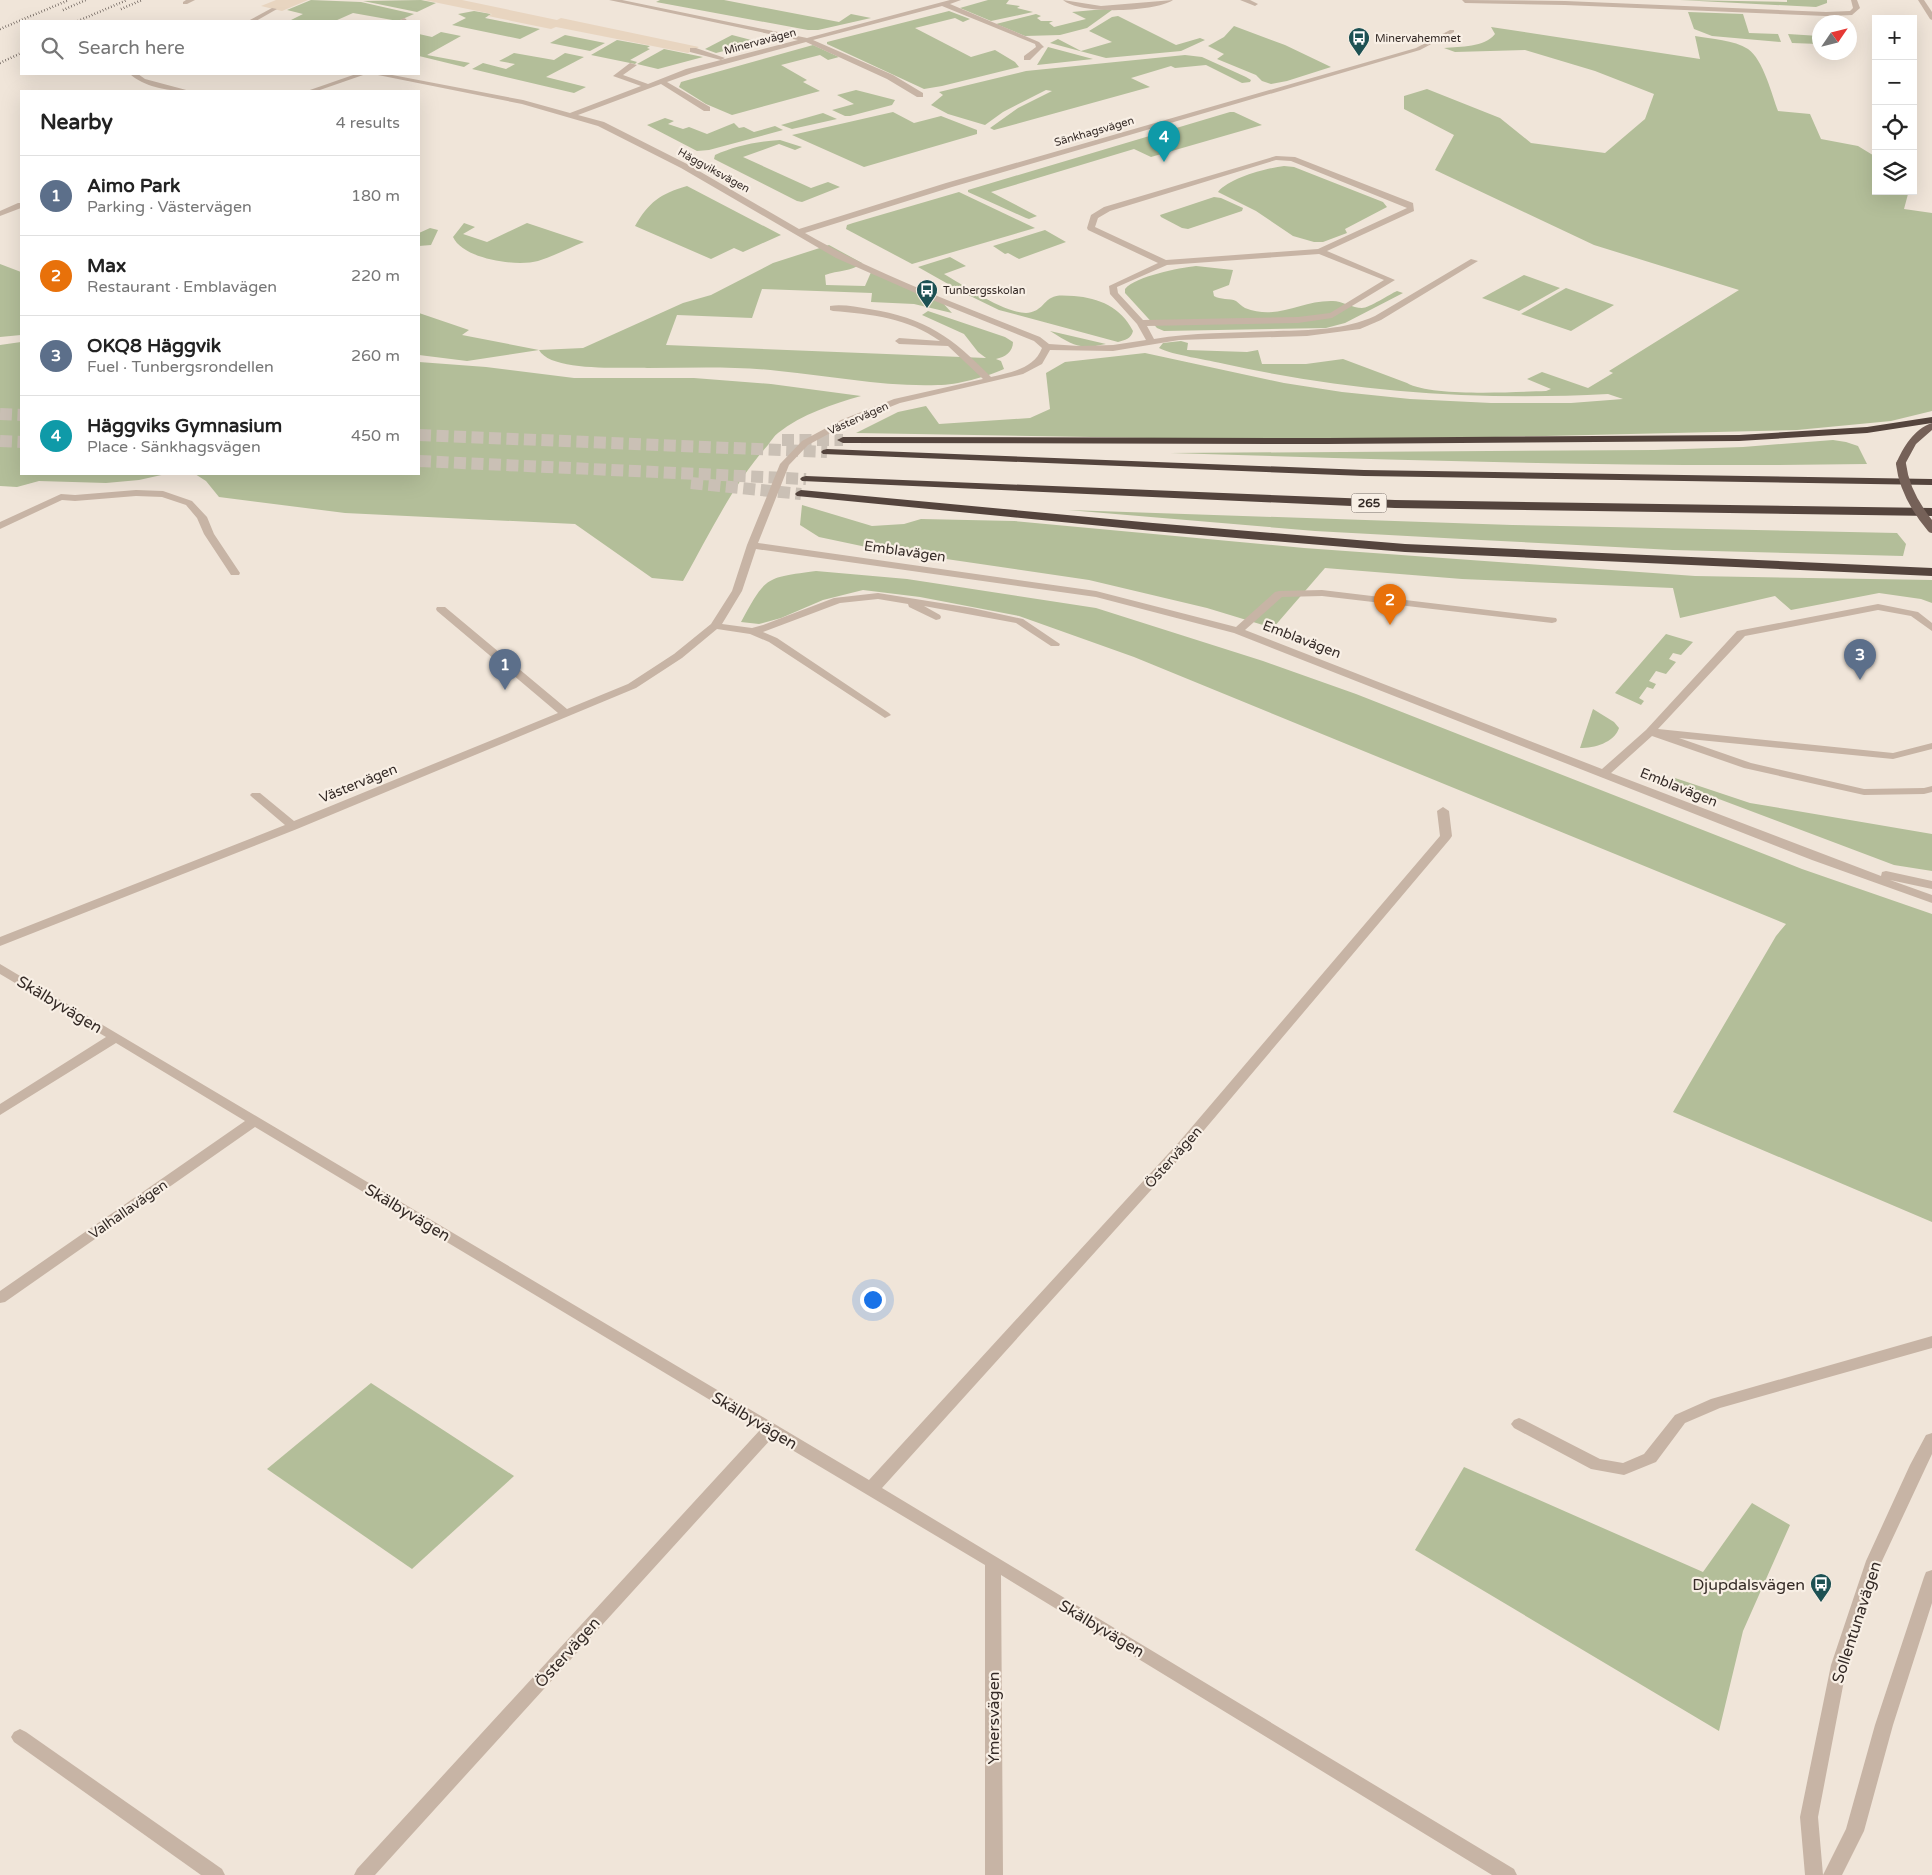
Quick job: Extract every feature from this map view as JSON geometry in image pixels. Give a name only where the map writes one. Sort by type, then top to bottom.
[{"type":"highway","points":[[843,440],[1328,441],[1739,438],[1867,430],[1932,420]]},
{"type":"highway","name":"265","points":[[827,452],[1364,473],[1932,482]]},
{"type":"highway","name":"265","points":[[806,479],[1396,504],[1932,512]]},
{"type":"highway","points":[[801,494],[1153,528],[1405,548],[1658,562],[1932,572]]},
{"type":"main road","points":[[1932,426],[1922,431],[1908,448],[1902,464],[1902,478],[1909,497],[1932,528]]},
{"type":"street","points":[[612,0],[807,40],[890,77],[920,95]]},
{"type":"street","name":"Minervavägen","points":[[572,115],[689,71],[958,0]]},
{"type":"street","points":[[1066,0],[1076,5],[1091,7],[1132,8],[1170,0]]},
{"type":"street","points":[[1116,0],[1118,3],[1132,8]]},
{"type":"street","points":[[1243,0],[1255,4]]},
{"type":"street","points":[[1465,0],[1826,14],[1852,12],[1857,8],[1854,0]]},
{"type":"street","points":[[1922,0],[1931,16]]},
{"type":"street","points":[[943,4],[1037,43],[1040,47],[1027,58]]},
{"type":"street","points":[[252,20],[274,9]]},
{"type":"street","name":"Sänkhagsvägen","points":[[799,232],[949,185],[1418,49],[1452,31]]},
{"type":"street","points":[[693,50],[720,58]]},
{"type":"street","points":[[633,65],[617,76],[647,86]]},
{"type":"street","points":[[135,75],[143,81],[182,90]]},
{"type":"street","points":[[314,90],[359,75]]},
{"type":"street","name":"Häggviksvägen","points":[[382,75],[522,102],[601,124],[692,171],[848,260],[922,293],[1024,332],[1047,347]]},
{"type":"street","points":[[661,81],[707,109]]},
{"type":"street","points":[[1150,340],[1141,323],[1114,294],[1113,286],[1165,263],[1320,251],[1410,209],[1410,205],[1292,158],[1282,158],[1260,162],[1107,209],[1094,217],[1091,228],[1165,263]]},
{"type":"street","points":[[0,214],[20,205]]},
{"type":"street","points":[[1141,323],[1298,320],[1332,315],[1391,280],[1320,251]]},
{"type":"street","points":[[1047,347],[1079,350],[1113,348],[1150,340],[1179,337],[1307,334],[1360,326],[1378,318],[1474,261]]},
{"type":"street","points":[[833,308],[886,314],[916,322],[953,344],[989,380]]},
{"type":"street","points":[[899,341],[953,344]]},
{"type":"street","name":"Västervägen","points":[[0,942],[293,826],[632,686],[678,656],[715,626],[737,591],[752,545],[786,464],[805,443],[844,422],[897,401],[1015,374],[1031,368],[1041,360],[1047,347]]},
{"type":"street","points":[[0,526],[36,511],[61,497],[74,498],[136,493],[163,494],[189,503],[202,517],[209,534],[235,573]]},
{"type":"street","name":"Emblavägen","points":[[752,545],[1096,594],[1238,631],[1816,857],[1932,899]]},
{"type":"street","points":[[1238,631],[1280,594],[1322,593],[1552,620]]},
{"type":"street","points":[[752,631],[766,628],[838,600],[878,596],[972,611],[1019,621],[1055,644]]},
{"type":"street","points":[[904,600],[936,617]]},
{"type":"street","points":[[1604,773],[1650,732],[1741,633],[1878,608],[1914,614],[1932,628]]},
{"type":"street","points":[[441,609],[566,714]]},
{"type":"street","points":[[715,626],[752,631],[773,640],[885,715]]},
{"type":"street","points":[[1650,732],[1893,756],[1932,746]]},
{"type":"street","points":[[1650,732],[1748,766],[1864,792],[1924,791],[1932,789]]},
{"type":"street","points":[[256,795],[293,826]]},
{"type":"street","name":"Östervägen","points":[[871,1489],[1184,1145],[1446,836],[1443,811]]},
{"type":"street","name":"Emblavägen","points":[[1816,857],[1932,885]]},
{"type":"street","name":"Skälbyvägen","points":[[0,968],[993,1562],[1508,1875]]},
{"type":"street","points":[[0,1110],[116,1037]]},
{"type":"street","name":"Valhallavägen","points":[[0,1298],[255,1120]]},
{"type":"street","points":[[1519,1424],[1597,1464],[1624,1469],[1650,1458],[1680,1419],[1716,1404],[1932,1342]]},
{"type":"street","name":"Östervägen","points":[[363,1875],[771,1429]]},
{"type":"street","name":"Sollentunavägen","points":[[1814,1875],[1809,1817],[1839,1665],[1874,1561],[1932,1439]]},
{"type":"street","name":"Ymersvägen","points":[[993,1562],[994,1875]]},
{"type":"street","points":[[1832,1875],[1854,1831],[1884,1725],[1932,1576]]},
{"type":"street","points":[[20,1737],[216,1875]]},
{"type":"green space","points":[[311,0],[361,2],[414,14],[400,20],[353,13],[337,20],[291,20],[303,14],[287,10]]},
{"type":"green space","points":[[421,0],[436,3],[417,12],[363,1]]},
{"type":"green space","points":[[660,0],[724,0],[839,22],[851,14],[871,18],[818,30],[808,30],[656,2]]},
{"type":"green space","points":[[988,0],[1009,0],[1006,4],[1020,6],[1017,8],[1033,12],[991,21],[960,8]]},
{"type":"green space","points":[[1680,0],[1787,2],[1787,0],[1827,0],[1827,3],[1816,7]]},
{"type":"green space","points":[[1112,10],[1087,28],[1060,35],[1025,36],[996,24],[1036,14],[1041,16],[1037,18],[1041,21],[1053,21],[1049,23],[1054,27],[1086,19],[1072,12]]},
{"type":"green space","points":[[474,11],[491,14],[485,18],[540,29],[520,39],[452,25],[466,18],[458,14]]},
{"type":"green space","points":[[949,11],[970,19],[963,22],[955,18],[915,28],[971,57],[995,50],[1015,62],[1019,67],[924,89],[827,44],[827,42]]},
{"type":"green space","points":[[1688,12],[1743,14],[1749,33],[1778,34],[1781,42],[1712,36],[1694,29]]},
{"type":"green space","points":[[1118,16],[1176,45],[1200,38],[1205,40],[1181,51],[1106,58],[1050,43],[1058,39],[1081,51],[1112,42],[1089,31],[1112,17]]},
{"type":"green space","points":[[1234,26],[1285,45],[1331,67],[1287,81],[1271,84],[1262,81],[1256,75],[1217,59],[1224,54],[1208,46],[1224,37]]},
{"type":"green space","points":[[1491,27],[1700,59],[1695,36],[1736,44],[1748,49],[1758,61],[1763,69],[1778,111],[1810,114],[1821,139],[1858,146],[1872,155],[1872,195],[1908,195],[1904,209],[1932,213],[1932,411],[1891,421],[1797,430],[1327,441],[856,433],[898,412],[926,406],[939,424],[1030,418],[1050,409],[1046,373],[1065,362],[1145,353],[1284,383],[1342,392],[1410,399],[1491,403],[1571,403],[1623,399],[1608,394],[1560,396],[1464,395],[1368,388],[1273,374],[1181,355],[1159,348],[1163,343],[1181,341],[1188,343],[1187,350],[1247,352],[1258,350],[1262,364],[1306,364],[1343,359],[1419,387],[1454,392],[1546,391],[1551,389],[1527,379],[1542,372],[1588,388],[1613,373],[1609,371],[1739,290],[1594,245],[1435,170],[1454,135],[1404,109],[1404,96],[1427,89],[1500,118],[1531,143],[1605,153],[1645,119],[1654,94],[1595,71],[1525,50],[1455,52],[1444,48],[1472,46],[1485,42],[1495,34]]},
{"type":"green space","points":[[441,32],[461,36],[427,55],[470,63],[464,67],[420,56],[420,34],[432,37]]},
{"type":"green space","points":[[1788,34],[1812,36],[1812,44],[1792,43]]},
{"type":"green space","points":[[565,35],[605,43],[590,51],[550,43]]},
{"type":"green space","points":[[732,35],[759,42],[716,53],[705,49]]},
{"type":"green space","points":[[617,40],[650,46],[647,48],[650,49],[630,60],[637,62],[635,64],[591,55]]},
{"type":"green space","points":[[813,45],[839,57],[828,60],[820,55],[781,65],[807,80],[803,82],[820,91],[732,115],[706,104],[679,87],[681,82]]},
{"type":"green space","points":[[1048,47],[1093,59],[1037,65]]},
{"type":"green space","points":[[664,49],[703,57],[658,69],[637,64]]},
{"type":"green space","points":[[514,53],[554,60],[565,53],[584,57],[546,77],[586,87],[574,93],[472,69],[483,63],[506,69],[515,64],[499,61]]},
{"type":"green space","points":[[1185,55],[1202,57],[1251,80],[1250,82],[1242,83],[1206,65],[1175,68],[1171,66],[1131,78],[1150,87],[994,130],[990,128],[1018,108],[1052,91],[1046,90],[1003,112],[985,125],[948,114],[931,105],[943,95],[939,92],[1026,71]]},
{"type":"green space","points":[[856,90],[895,100],[892,105],[850,116],[845,116],[832,110],[854,104],[837,95]]},
{"type":"green space","points":[[893,112],[914,123],[941,116],[977,130],[977,134],[864,167],[792,135]]},
{"type":"green space","points":[[1234,112],[1262,125],[1151,157],[1134,149],[991,192],[1037,216],[1029,219],[968,192],[968,190]]},
{"type":"green space","points":[[823,113],[837,119],[792,129],[781,125]]},
{"type":"green space","points":[[665,118],[674,121],[668,124],[683,129],[689,127],[707,134],[734,123],[739,128],[744,127],[754,132],[775,126],[783,130],[709,150],[697,151],[647,125]]},
{"type":"green space","points":[[780,140],[802,147],[795,150],[779,144],[743,157],[811,188],[828,182],[840,187],[802,202],[797,201],[714,159],[715,155],[738,147]]},
{"type":"green space","points":[[1284,166],[1294,167],[1383,202],[1387,207],[1345,229],[1347,233],[1323,242],[1314,242],[1293,236],[1256,211],[1218,192],[1239,178],[1259,171]]},
{"type":"green space","points":[[687,186],[781,235],[743,252],[734,248],[711,259],[635,226],[645,211],[656,200],[669,192]]},
{"type":"green space","points":[[959,192],[1035,228],[912,264],[846,229],[847,225],[853,223]]},
{"type":"green space","points":[[1214,197],[1221,198],[1243,208],[1242,211],[1188,229],[1182,228],[1160,215]]},
{"type":"green space","points":[[464,223],[475,227],[463,234],[487,242],[527,223],[584,242],[538,261],[528,263],[504,262],[478,256],[459,245],[453,237]]},
{"type":"green space","points":[[430,228],[438,230],[431,245],[420,246],[420,233]]},
{"type":"green space","points":[[1045,230],[1066,242],[1019,259],[1008,253],[1005,254],[993,246]]},
{"type":"green space","points":[[829,245],[862,263],[853,268],[825,275],[826,285],[865,286],[872,270],[940,300],[952,313],[914,304],[871,302],[872,293],[762,289],[752,318],[677,315],[666,345],[986,358],[978,352],[964,334],[922,315],[928,311],[1005,337],[1013,342],[1012,349],[1008,354],[996,359],[1001,361],[1004,369],[971,380],[938,385],[878,383],[746,368],[588,367],[557,362],[546,357],[539,350],[583,348],[683,303],[711,295],[773,263]]},
{"type":"green space","points":[[950,257],[966,266],[944,274],[995,304],[1017,312],[1026,313],[1035,311],[1056,296],[1083,297],[1108,305],[1116,310],[1128,323],[1133,331],[1132,334],[1127,339],[1118,342],[999,310],[918,267]]},
{"type":"green space","points":[[0,264],[20,272],[20,335],[0,337]]},
{"type":"green space","points":[[1196,266],[1233,270],[1229,285],[1213,291],[1214,296],[1234,300],[1245,308],[1257,311],[1279,311],[1333,301],[1362,308],[1397,291],[1403,293],[1345,323],[1326,328],[1164,331],[1157,328],[1125,293],[1125,289],[1138,280]]},
{"type":"green space","points":[[1524,275],[1560,288],[1519,311],[1482,298]]},
{"type":"green space","points":[[1566,288],[1614,305],[1571,331],[1521,314]]},
{"type":"green space","points":[[420,313],[469,330],[462,335],[539,350],[467,361],[420,355]]},
{"type":"green space","points":[[1050,331],[1106,344],[1096,346],[1076,345]]},
{"type":"green space","points":[[20,342],[20,475],[162,475],[139,480],[106,483],[39,481],[17,487],[0,486],[0,345]]},
{"type":"green space","points":[[420,362],[486,367],[574,378],[694,378],[771,384],[861,396],[807,415],[787,426],[775,436],[755,460],[733,493],[683,581],[652,578],[575,524],[345,513],[219,497],[206,481],[197,475],[420,475]]},
{"type":"green space","points":[[1833,440],[1858,446],[1867,464],[1606,464],[1170,453],[1655,450],[1743,447]]},
{"type":"green space","points":[[802,505],[872,526],[904,524],[921,519],[1014,521],[1304,548],[1695,576],[1932,580],[1932,603],[1921,599],[1879,593],[1791,610],[1775,596],[1680,618],[1673,588],[1462,579],[1325,568],[1273,628],[1207,608],[1089,580],[871,548],[819,537],[800,525]]},
{"type":"green space","points":[[1068,510],[1512,525],[1897,533],[1906,544],[1903,556],[1673,550],[1315,531]]},
{"type":"green space","points":[[816,571],[907,579],[1096,608],[1263,661],[1356,694],[1802,869],[1932,914],[1932,1222],[1673,1112],[1776,936],[1786,924],[1134,657],[1019,616],[920,597],[863,590],[823,600],[781,618],[759,624],[741,622],[762,587],[769,582],[786,575]]},
{"type":"green space","points":[[1666,634],[1693,642],[1681,655],[1673,653],[1669,659],[1676,662],[1666,674],[1656,671],[1649,681],[1656,684],[1653,689],[1647,687],[1639,698],[1644,701],[1641,705],[1615,693]]},
{"type":"green space","points":[[1593,709],[1614,722],[1619,728],[1613,737],[1603,744],[1580,748]]},
{"type":"green space","points":[[1672,777],[1750,803],[1932,834],[1932,871],[1894,865],[1671,781]]},
{"type":"green space","points":[[371,1383],[514,1476],[412,1569],[267,1469]]},
{"type":"green space","points":[[1464,1467],[1703,1572],[1752,1503],[1790,1525],[1743,1631],[1719,1731],[1415,1550]]},
{"type":"shaded area","points":[[276,0],[308,0],[282,11],[261,6]]},
{"type":"shaded area","points":[[424,0],[462,0],[557,20],[561,18],[699,47],[688,53],[556,27],[551,29]]},
{"type":"tunnel","points":[[0,414],[20,415]]},
{"type":"tunnel","points":[[420,435],[827,452]]},
{"type":"tunnel","points":[[782,440],[843,440]]},
{"type":"tunnel","points":[[0,441],[20,442]]},
{"type":"tunnel","points":[[420,461],[806,479]]},
{"type":"tunnel","points":[[691,483],[801,494]]},
{"type":"railway","points":[[21,20],[69,0]]},
{"type":"railway","points":[[63,10],[86,0]]},
{"type":"railway","points":[[80,20],[127,0]]},
{"type":"railway","points":[[121,9],[142,0]]},
{"type":"railway","points":[[0,29],[20,21]]},
{"type":"railway","points":[[0,63],[20,53]]},
{"type":"place","name":"Minervahemmet","points":[[1359,57]]},
{"type":"place","name":"Häggviks Gymnasium","points":[[1164,162]]},
{"type":"place","name":"Tunbergsskolan","points":[[927,309]]},
{"type":"place","name":"Max","points":[[1390,625]]},
{"type":"place","name":"OKQ8 Häggvik","points":[[1860,680]]},
{"type":"place","name":"Aimo Park","points":[[505,690]]},
{"type":"place","name":"Djupdalsvägen","points":[[1821,1603]]}]
